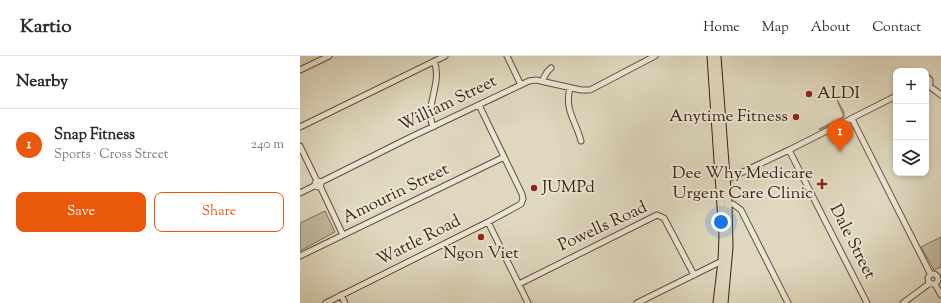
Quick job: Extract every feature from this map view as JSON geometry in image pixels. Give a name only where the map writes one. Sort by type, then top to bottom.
[{"type":"highway","points":[[711,56],[716,144],[722,181],[728,204],[729,247],[724,303]]},
{"type":"highway","points":[[717,56],[722,181],[722,262],[718,303]]},
{"type":"street","points":[[300,70],[329,56]]},
{"type":"street","points":[[300,127],[444,56]]},
{"type":"street","points":[[507,56],[521,85]]},
{"type":"street","name":"William Street","points":[[300,193],[531,80],[542,81],[580,90],[590,90],[655,56]]},
{"type":"street","points":[[433,127],[430,115],[436,72],[434,62]]},
{"type":"street","points":[[542,81],[551,68]]},
{"type":"street","points":[[929,86],[941,95]]},
{"type":"street","points":[[570,88],[568,107],[581,141]]},
{"type":"street","points":[[722,181],[789,150],[893,98]]},
{"type":"street","points":[[479,105],[504,157]]},
{"type":"street","points":[[852,119],[931,275],[929,278],[941,295]]},
{"type":"street","points":[[300,146],[343,235]]},
{"type":"street","name":"Dale Street","points":[[789,150],[867,303]]},
{"type":"street","name":"Wattle Road","points":[[326,303],[519,205],[523,200],[522,194],[504,157]]},
{"type":"street","name":"Amourin Street","points":[[300,256],[504,157]]},
{"type":"street","points":[[728,204],[733,204],[741,210],[788,303]]},
{"type":"street","name":"Powells Road","points":[[519,284],[657,215],[664,218],[694,275]]},
{"type":"street","points":[[488,222],[528,303]]},
{"type":"street","points":[[637,303],[722,262]]},
{"type":"street","points":[[903,303],[932,283],[938,281],[939,275],[931,275]]},
{"type":"street","points":[[341,295],[345,303]]},
{"type":"shaded area","points":[[836,98],[844,112],[844,117],[820,130],[819,129],[843,117]]},
{"type":"shaded area","points":[[325,211],[335,232],[300,251],[300,223]]},
{"type":"shaded area","points":[[941,237],[941,267],[934,270],[921,247]]},
{"type":"place","name":"ALDI","points":[[809,94]]},
{"type":"place","name":"Anytime Fitness","points":[[796,117]]},
{"type":"place","name":"Snap Fitness","points":[[840,152]]},
{"type":"place","name":"Dee Why Medicare Urgent Care Clinic","points":[[822,184]]},
{"type":"place","name":"JUMPd","points":[[534,188]]},
{"type":"place","name":"Ngon Viet","points":[[481,237]]}]
